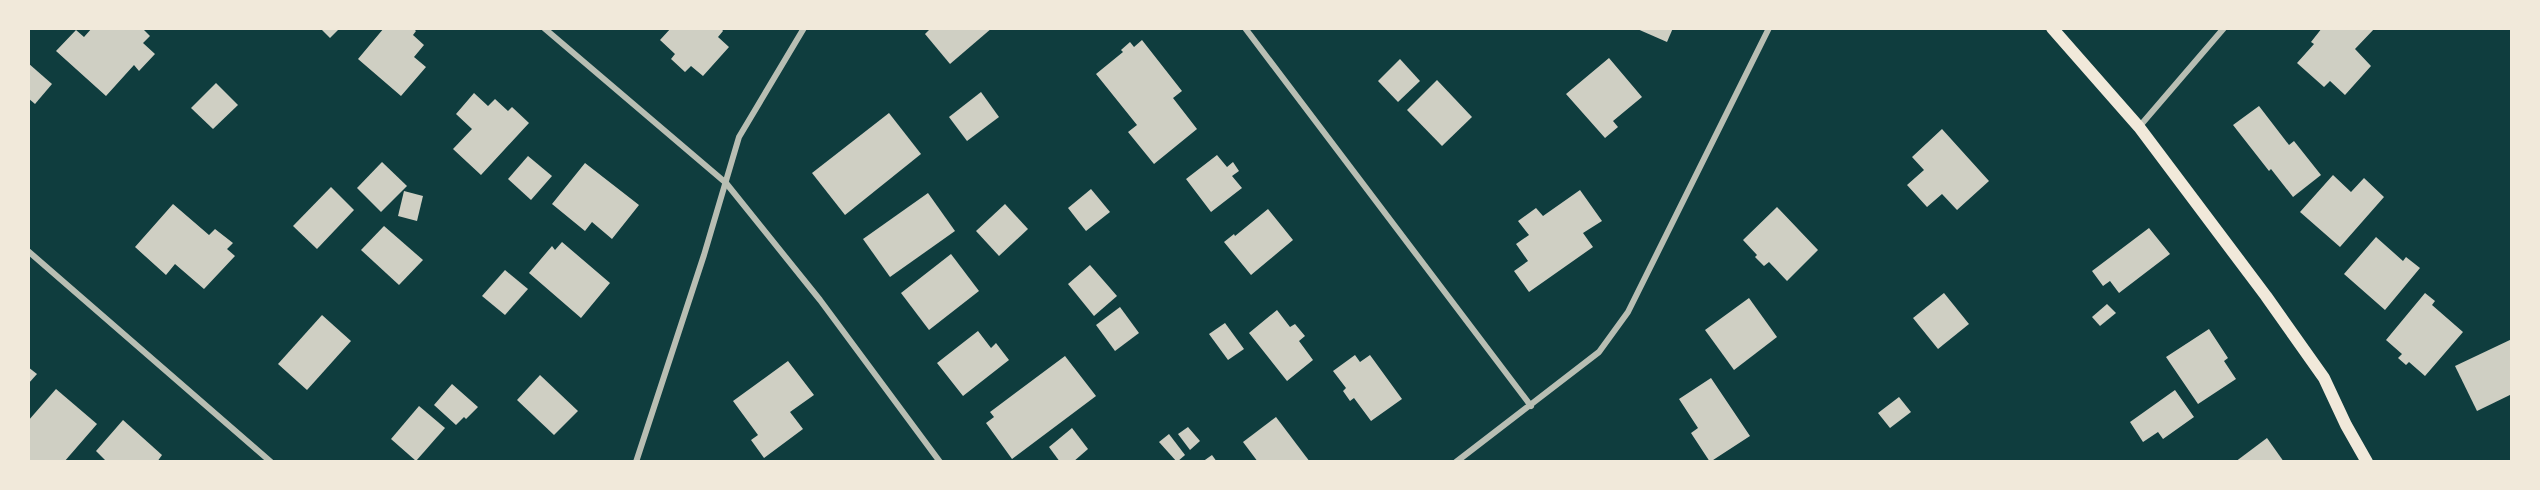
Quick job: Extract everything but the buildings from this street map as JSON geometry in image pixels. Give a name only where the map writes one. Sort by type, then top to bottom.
[{"type":"main road","points":[[2052,28],[2139,127],[2266,296],[2324,378],[2346,425],[2367,462]]},
{"type":"street","points":[[544,28],[726,183],[820,300],[940,462]]},
{"type":"street","points":[[636,462],[739,137],[804,28]]},
{"type":"street","points":[[1245,28],[1531,406]]},
{"type":"street","points":[[1456,462],[1599,352],[1628,312],[1769,28]]},
{"type":"street","points":[[2139,127],[2224,28]]},
{"type":"street","points":[[28,251],[271,462]]}]
